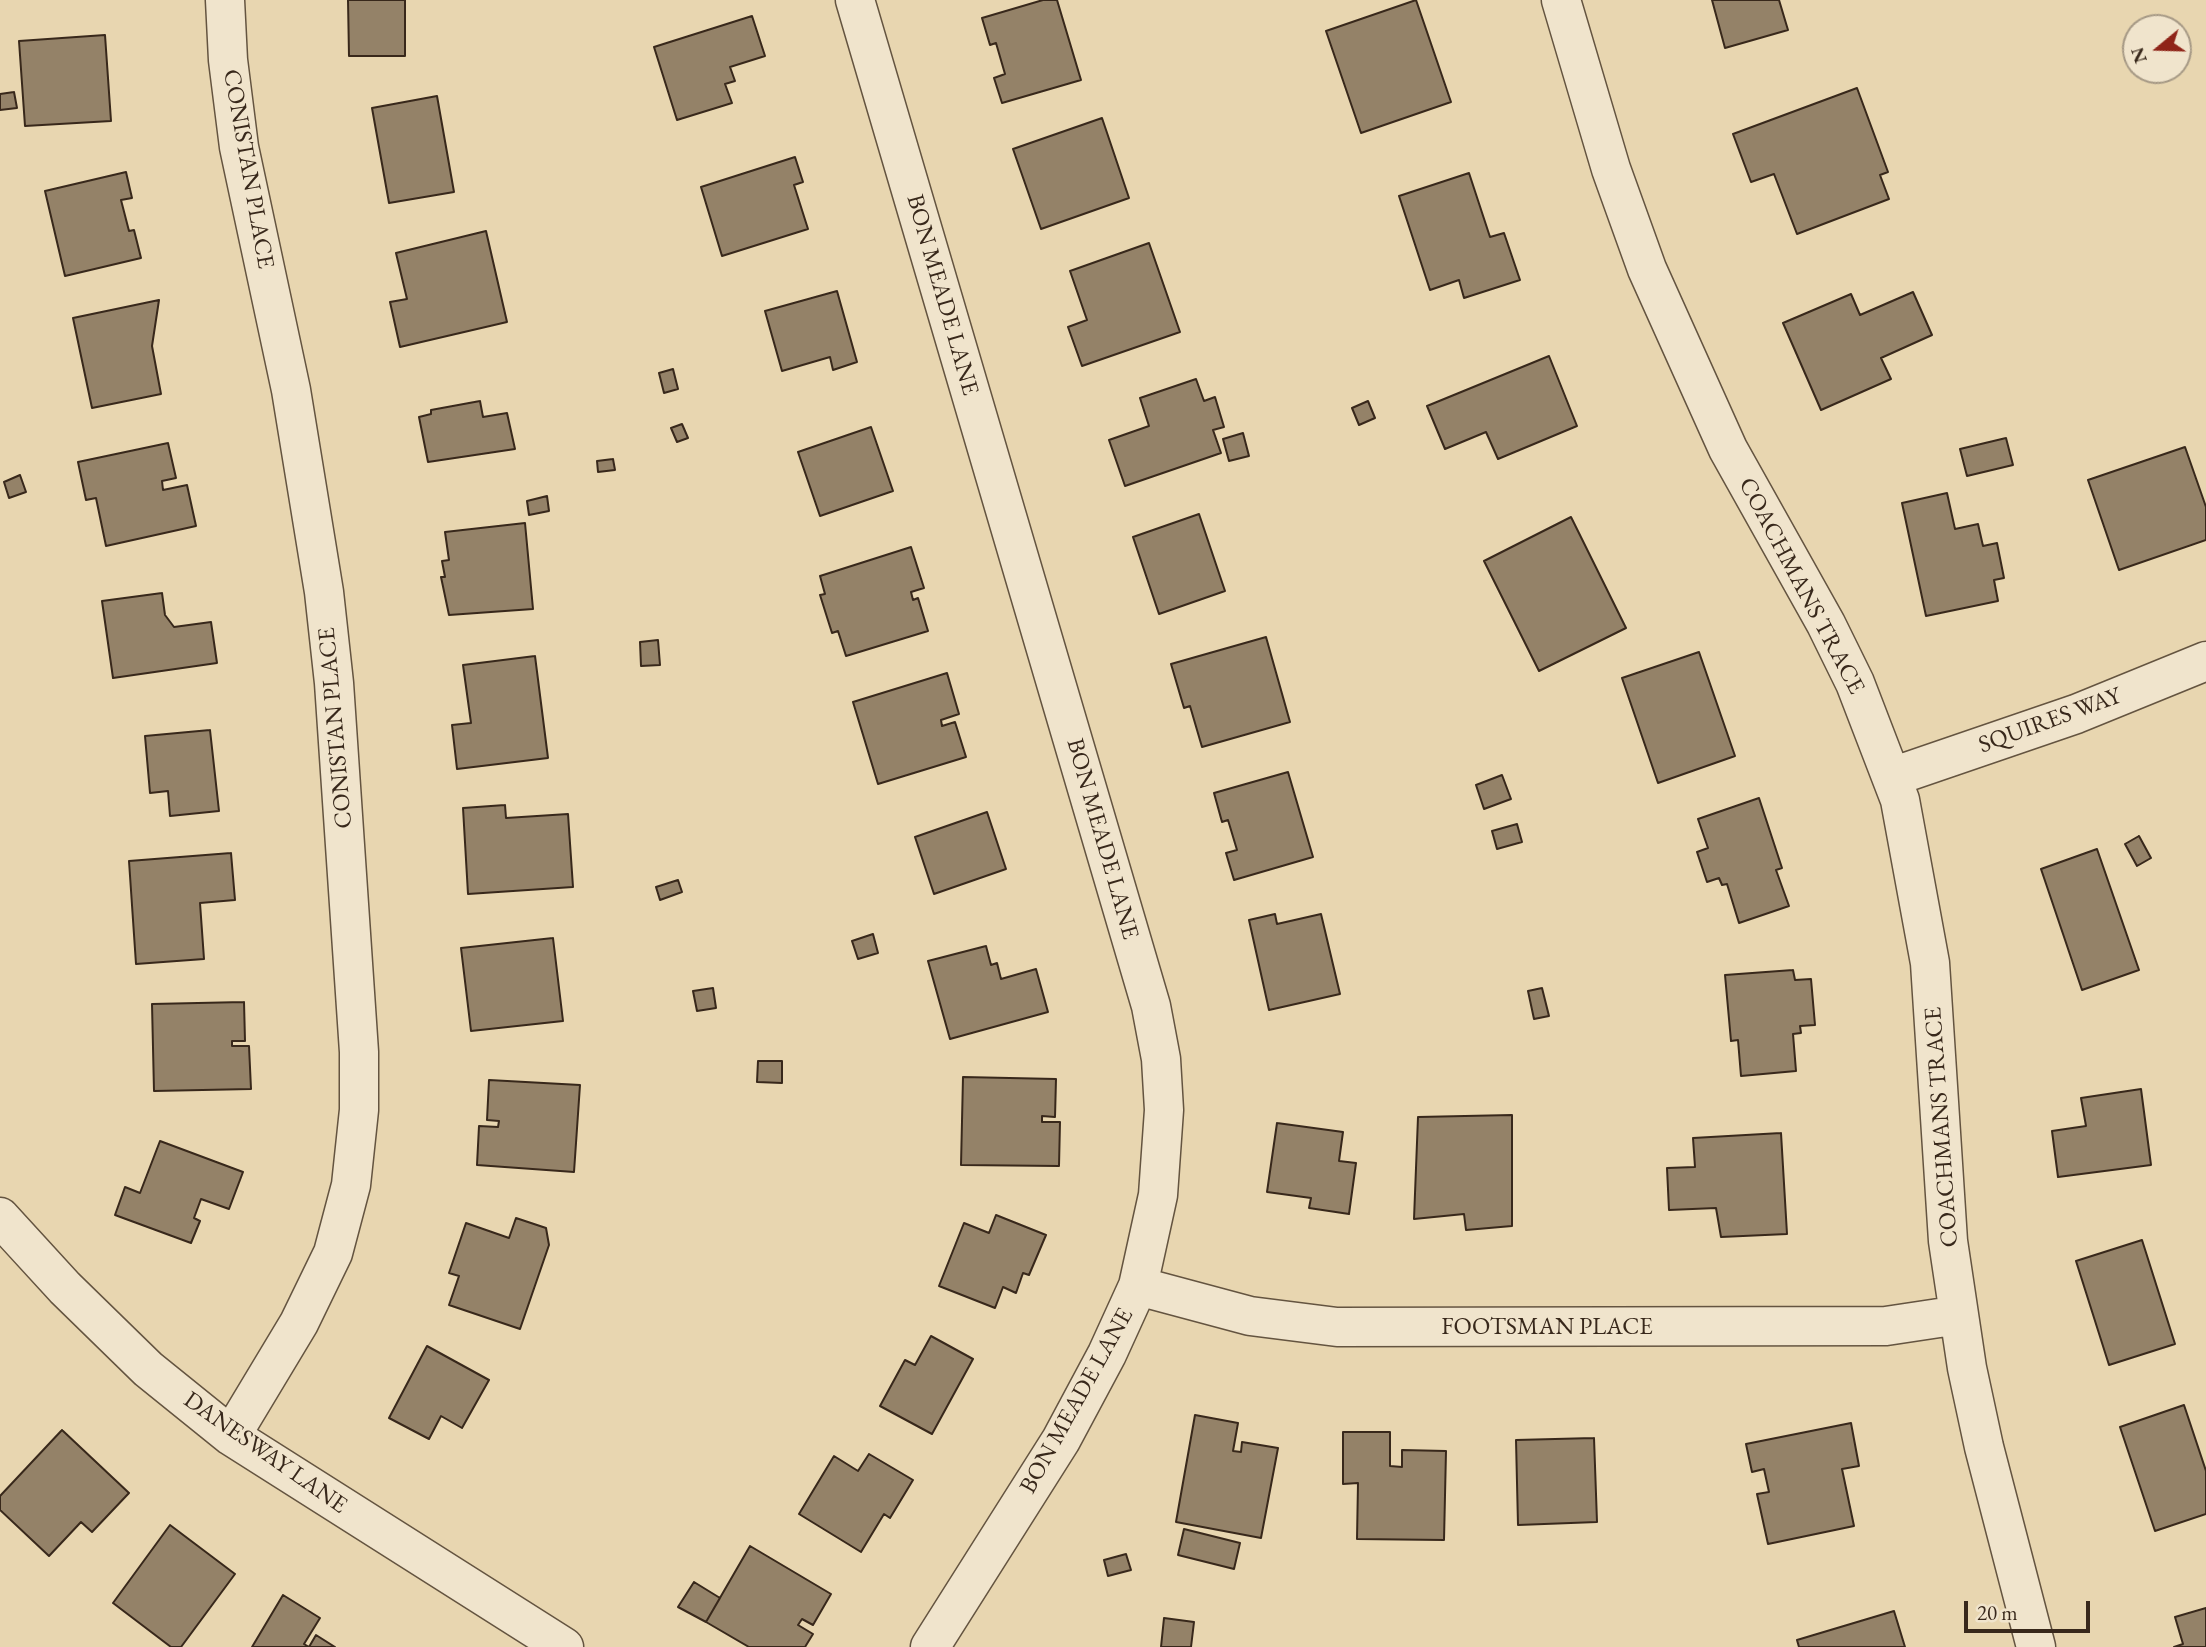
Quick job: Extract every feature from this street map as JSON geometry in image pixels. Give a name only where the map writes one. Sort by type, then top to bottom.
[{"type":"street","name":"CONISTAN PLACE","points":[[225,0],[228,60],[239,147],[291,390],[324,592],[334,683],[359,1052],[359,1111],[351,1185],[332,1253],[299,1323],[231,1436]]},
{"type":"street","name":"BON MEADE LANE","points":[[855,0],[1151,1006],[1161,1059],[1164,1110],[1158,1195],[1138,1286],[1107,1354],[1061,1440],[930,1647]]},
{"type":"street","name":"COACHMANS TRACE","points":[[1561,0],[1611,169],[1661,303],[1728,449],[1826,624],[1855,683],[1892,778],[1917,882],[1930,963],[1948,1241],[1959,1315],[1984,1447],[2036,1647]]},
{"type":"street","name":"SQUIRES WAY","points":[[1892,778],[2076,714],[2206,660]]},
{"type":"street","name":"DANESWAY LANE","points":[[0,1217],[65,1288],[148,1369],[231,1436],[564,1647]]},
{"type":"street","name":"FOOTSMAN PLACE","points":[[1138,1286],[1250,1316],[1337,1327],[1886,1326],[1959,1315]]},
{"type":"building","points":[[348,0],[405,0],[405,56],[349,56]]},
{"type":"building","points":[[1043,0],[1057,0],[1081,80],[1002,103],[994,78],[1005,74],[996,43],[990,45],[982,18]]},
{"type":"building","points":[[1416,0],[1451,102],[1361,133],[1326,31]]},
{"type":"building","points":[[1712,0],[1779,0],[1788,30],[1725,48]]},
{"type":"building","points":[[752,16],[765,56],[730,67],[735,81],[725,84],[732,103],[677,120],[654,47]]},
{"type":"building","points":[[105,35],[111,121],[25,126],[19,41]]},
{"type":"building","points":[[1857,88],[1888,172],[1880,175],[1889,199],[1797,234],[1774,174],[1751,182],[1733,134]]},
{"type":"building","points":[[14,92],[17,108],[0,110],[0,94]]},
{"type":"building","points":[[437,96],[454,192],[389,203],[372,108]]},
{"type":"building","points":[[1102,118],[1129,198],[1041,229],[1013,149]]},
{"type":"building","points":[[795,157],[803,182],[794,185],[808,229],[722,256],[701,187]]},
{"type":"building","points":[[126,172],[132,198],[121,200],[129,231],[134,230],[141,258],[65,276],[45,191]]},
{"type":"building","points":[[1469,173],[1490,237],[1504,233],[1520,280],[1464,298],[1459,280],[1430,290],[1399,196]]},
{"type":"building","points":[[486,231],[507,322],[400,347],[390,302],[407,299],[396,253]]},
{"type":"building","points":[[1149,243],[1180,332],[1082,366],[1068,327],[1087,320],[1070,271]]},
{"type":"building","points":[[837,291],[857,362],[833,370],[830,357],[782,371],[765,311]]},
{"type":"building","points":[[1913,292],[1932,335],[1881,358],[1891,379],[1821,410],[1783,323],[1851,294],[1860,315]]},
{"type":"building","points":[[159,300],[152,346],[161,394],[92,408],[73,318]]},
{"type":"building","points":[[1549,356],[1577,426],[1498,459],[1486,432],[1445,449],[1427,406]]},
{"type":"building","points":[[673,369],[678,389],[664,393],[659,373]]},
{"type":"building","points":[[1196,379],[1204,401],[1215,397],[1224,427],[1213,430],[1221,453],[1125,486],[1109,440],[1149,426],[1140,398]]},
{"type":"building","points":[[480,401],[483,417],[507,413],[515,449],[428,462],[419,417],[431,414],[431,410]]},
{"type":"building","points":[[1368,401],[1375,418],[1359,425],[1352,408]]},
{"type":"building","points":[[682,424],[688,438],[677,442],[671,428]]},
{"type":"building","points":[[871,427],[893,491],[820,516],[798,452]]},
{"type":"building","points":[[1243,433],[1249,456],[1229,461],[1223,439]]},
{"type":"building","points":[[2006,438],[2013,465],[1967,476],[1960,449]]},
{"type":"building","points":[[168,443],[176,478],[162,481],[163,490],[187,485],[196,526],[106,546],[96,498],[86,500],[78,462]]},
{"type":"building","points":[[2185,447],[2206,507],[2206,540],[2119,570],[2088,480]]},
{"type":"building","points":[[613,459],[615,470],[598,472],[597,461]]},
{"type":"building","points":[[20,475],[26,492],[9,498],[4,482]]},
{"type":"building","points":[[1947,493],[1955,529],[1978,524],[1983,546],[1997,543],[2004,578],[1994,580],[1998,601],[1926,616],[1902,503]]},
{"type":"building","points":[[547,496],[549,511],[529,515],[527,501]]},
{"type":"building","points":[[1199,514],[1225,591],[1159,614],[1133,537]]},
{"type":"building","points":[[1571,517],[1626,628],[1539,671],[1484,561]]},
{"type":"building","points":[[525,523],[533,609],[449,615],[441,577],[445,577],[442,561],[449,560],[445,532]]},
{"type":"building","points":[[911,547],[924,588],[911,592],[913,600],[918,598],[928,631],[846,656],[838,631],[832,633],[820,595],[825,594],[820,576]]},
{"type":"building","points":[[162,593],[165,615],[174,627],[211,622],[217,663],[113,678],[102,601]]},
{"type":"building","points":[[1266,637],[1290,722],[1202,747],[1190,706],[1184,708],[1171,664]]},
{"type":"building","points":[[658,640],[660,665],[641,666],[640,642]]},
{"type":"building","points":[[1699,652],[1735,756],[1658,783],[1622,678]]},
{"type":"building","points":[[535,656],[548,758],[457,769],[452,725],[471,723],[463,665]]},
{"type":"building","points":[[947,673],[959,714],[941,720],[942,726],[955,722],[966,757],[878,784],[853,702]]},
{"type":"building","points":[[210,730],[219,811],[170,816],[168,791],[150,793],[145,736]]},
{"type":"building","points":[[1288,772],[1313,857],[1234,880],[1226,853],[1237,850],[1228,820],[1222,822],[1214,793]]},
{"type":"building","points":[[1502,775],[1511,799],[1484,809],[1476,785]]},
{"type":"building","points":[[1759,798],[1782,868],[1776,870],[1789,906],[1739,923],[1727,884],[1722,885],[1719,878],[1707,882],[1697,852],[1708,848],[1698,819]]},
{"type":"building","points":[[505,805],[506,818],[568,814],[573,887],[468,894],[463,808]]},
{"type":"building","points":[[987,812],[1006,869],[934,894],[915,837]]},
{"type":"building","points":[[1517,824],[1522,842],[1497,849],[1492,831]]},
{"type":"building","points":[[2139,836],[2151,858],[2137,866],[2125,844]]},
{"type":"building","points":[[2097,849],[2139,970],[2082,990],[2041,869]]},
{"type":"building","points":[[231,853],[235,900],[200,903],[204,959],[136,964],[129,861]]},
{"type":"building","points":[[678,880],[682,892],[660,900],[656,887]]},
{"type":"building","points":[[1275,914],[1277,924],[1321,914],[1340,994],[1269,1010],[1249,920]]},
{"type":"building","points":[[873,934],[878,953],[858,959],[852,941]]},
{"type":"building","points":[[553,938],[563,1021],[471,1031],[461,948]]},
{"type":"building","points":[[986,946],[991,965],[997,963],[1001,979],[1036,969],[1048,1012],[950,1039],[928,961]]},
{"type":"building","points":[[1793,970],[1795,980],[1811,979],[1815,1025],[1800,1026],[1801,1033],[1793,1034],[1796,1071],[1741,1076],[1738,1040],[1731,1041],[1725,975]]},
{"type":"building","points":[[713,988],[716,1008],[697,1011],[693,991]]},
{"type":"building","points":[[1542,988],[1549,1016],[1534,1019],[1528,991]]},
{"type":"building","points":[[244,1002],[245,1041],[232,1041],[232,1046],[249,1046],[251,1089],[154,1091],[152,1004]]},
{"type":"building","points":[[758,1061],[782,1061],[782,1083],[757,1082]]},
{"type":"building","points":[[963,1077],[1056,1079],[1055,1117],[1042,1116],[1042,1122],[1060,1122],[1059,1166],[961,1165]]},
{"type":"building","points":[[489,1080],[580,1085],[574,1172],[477,1165],[479,1126],[498,1127],[499,1121],[487,1120]]},
{"type":"building","points":[[2141,1089],[2151,1165],[2058,1177],[2052,1131],[2086,1126],[2081,1098]]},
{"type":"building","points":[[1512,1115],[1512,1226],[1466,1230],[1464,1214],[1414,1219],[1418,1117]]},
{"type":"building","points":[[1277,1123],[1343,1132],[1339,1161],[1356,1163],[1349,1214],[1309,1208],[1311,1198],[1267,1192]]},
{"type":"building","points":[[1781,1133],[1787,1234],[1721,1237],[1716,1208],[1669,1210],[1667,1168],[1695,1167],[1693,1138]]},
{"type":"building","points":[[160,1141],[243,1172],[229,1209],[201,1199],[194,1218],[200,1221],[191,1243],[115,1215],[125,1187],[140,1193]]},
{"type":"building","points":[[996,1215],[1046,1235],[1029,1275],[1023,1273],[1016,1293],[1003,1287],[995,1308],[939,1286],[964,1223],[989,1233]]},
{"type":"building","points":[[516,1218],[546,1228],[549,1245],[520,1329],[449,1305],[459,1276],[449,1273],[466,1223],[509,1238]]},
{"type":"building","points":[[2142,1240],[2175,1344],[2109,1365],[2076,1261]]},
{"type":"building","points":[[931,1336],[973,1359],[932,1434],[880,1406],[905,1360],[915,1365]]},
{"type":"building","points":[[427,1346],[489,1380],[462,1428],[441,1416],[429,1439],[389,1418]]},
{"type":"building","points":[[2184,1405],[2206,1471],[2206,1514],[2155,1531],[2120,1427]]},
{"type":"building","points":[[1195,1415],[1238,1423],[1233,1451],[1241,1452],[1242,1442],[1278,1448],[1261,1538],[1176,1522]]},
{"type":"building","points":[[1851,1423],[1859,1466],[1842,1469],[1854,1526],[1768,1544],[1757,1494],[1769,1492],[1764,1469],[1752,1472],[1746,1444]]},
{"type":"building","points":[[62,1430],[129,1493],[92,1532],[81,1522],[49,1556],[0,1510],[0,1496]]},
{"type":"building","points":[[1343,1432],[1390,1432],[1390,1466],[1402,1467],[1402,1450],[1446,1451],[1444,1540],[1357,1539],[1358,1483],[1343,1484]]},
{"type":"building","points":[[1594,1438],[1597,1522],[1518,1525],[1516,1440]]},
{"type":"building","points":[[869,1454],[913,1480],[890,1518],[884,1514],[861,1552],[799,1514],[834,1456],[858,1471]]},
{"type":"building","points":[[170,1525],[235,1574],[181,1647],[171,1647],[113,1603]]},
{"type":"building","points":[[1184,1529],[1240,1543],[1234,1569],[1178,1555]]},
{"type":"building","points":[[750,1546],[831,1594],[813,1625],[802,1619],[798,1625],[813,1634],[805,1647],[749,1647],[706,1622]]},
{"type":"building","points":[[1126,1554],[1131,1570],[1108,1576],[1104,1560]]},
{"type":"building","points":[[694,1582],[720,1598],[706,1622],[678,1607]]},
{"type":"building","points":[[283,1595],[320,1618],[304,1644],[309,1647],[252,1647]]},
{"type":"building","points":[[2206,1608],[2206,1647],[2174,1647],[2183,1644],[2175,1617]]},
{"type":"building","points":[[1894,1611],[1905,1647],[1799,1647],[1797,1640]]},
{"type":"building","points":[[1164,1618],[1194,1622],[1191,1647],[1161,1647]]},
{"type":"building","points":[[316,1635],[335,1647],[309,1647]]}]
